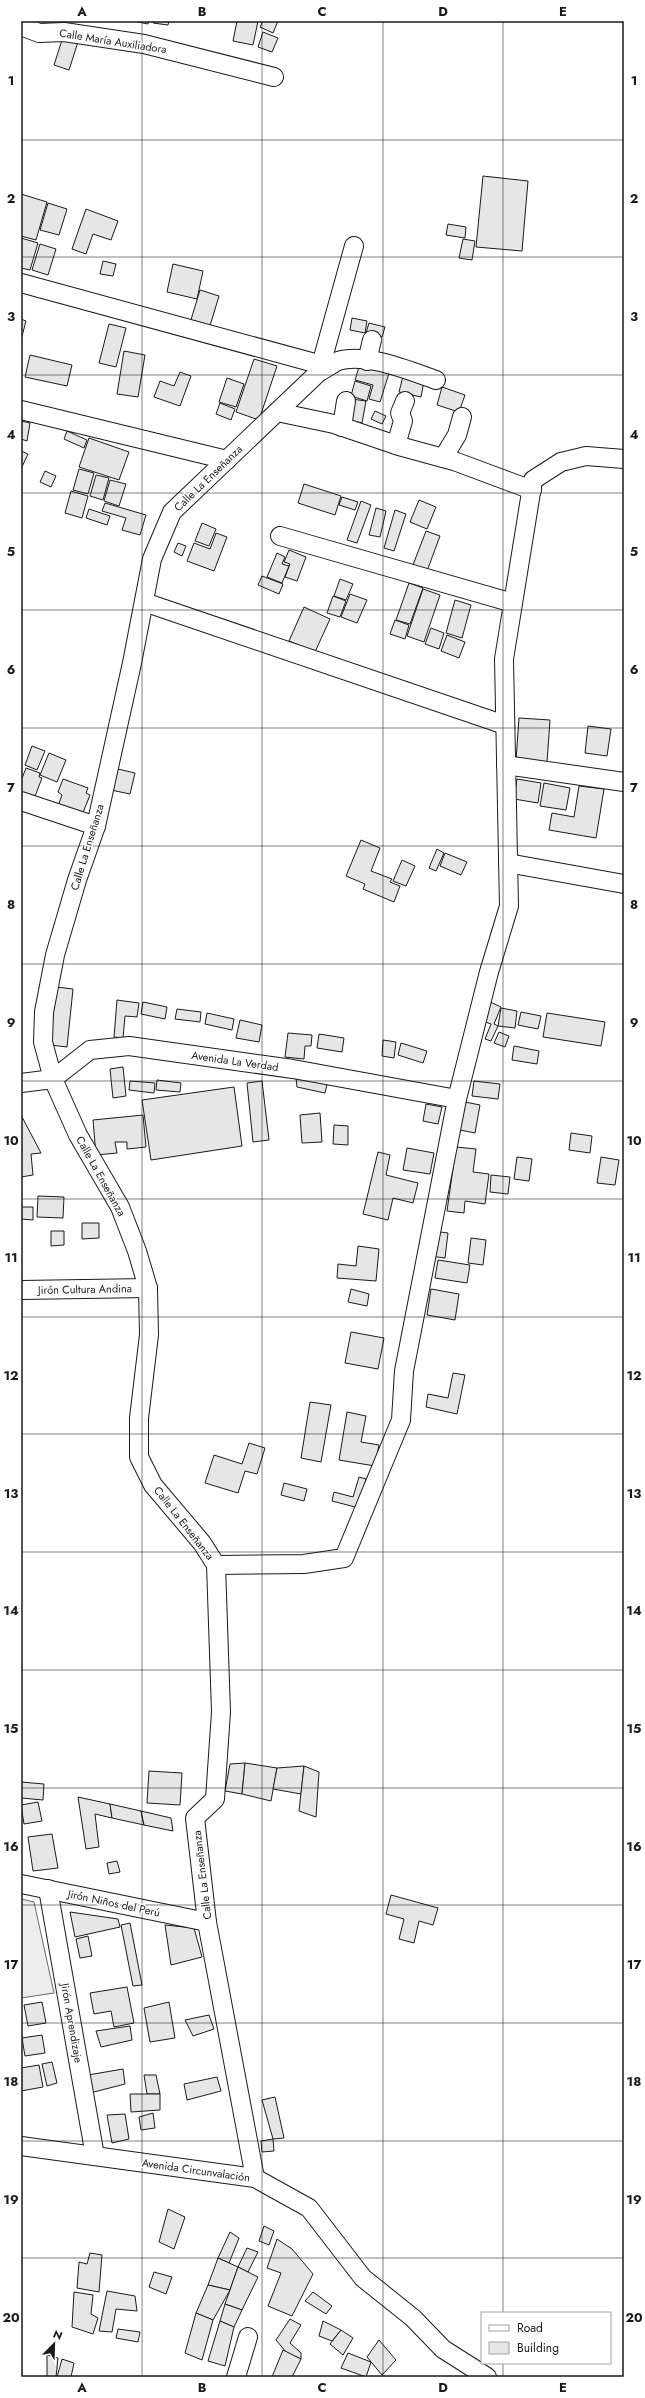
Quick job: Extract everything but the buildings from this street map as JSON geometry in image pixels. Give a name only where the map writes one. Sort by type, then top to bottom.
[{"type":"street","name":"Calle María Auxiliadora","points":[[21,26],[39,33],[64,32],[144,44],[274,77]]},
{"type":"street","points":[[21,283],[320,369],[354,246]]},
{"type":"street","points":[[367,361],[372,340]]},
{"type":"street","name":"Calle La Enseñanza","points":[[255,2178],[207,1922],[195,1818],[215,1800],[221,1712],[216,1565],[202,1543],[153,1485],[139,1457],[139,1418],[149,1335],[148,1288],[137,1251],[120,1208],[78,1135],[53,1079],[43,1042],[44,1012],[57,948],[77,880],[96,826],[152,559],[172,512],[320,369],[338,361],[359,358],[396,367],[436,380]]},
{"type":"street","points":[[342,427],[346,401]]},
{"type":"street","points":[[396,445],[404,421],[400,413],[405,401]]},
{"type":"street","points":[[21,410],[227,460]]},
{"type":"street","points":[[277,412],[342,427],[396,445],[443,458],[532,490]]},
{"type":"street","points":[[443,458],[457,435],[462,417]]},
{"type":"street","points":[[216,1565],[304,1564],[344,1558],[402,1420],[404,1371],[457,1099],[509,906],[504,659],[534,480],[561,462],[586,456],[624,459]]},
{"type":"street","points":[[280,536],[513,603]]},
{"type":"street","points":[[144,602],[505,724]]},
{"type":"street","points":[[506,765],[624,782]]},
{"type":"street","points":[[21,801],[96,826]]},
{"type":"street","points":[[508,863],[624,884]]},
{"type":"street","name":"Avenida La Verdad","points":[[53,1079],[90,1050],[129,1046],[293,1069],[457,1099]]},
{"type":"street","points":[[21,1083],[53,1079]]},
{"type":"street","name":"Jirón Cultura Andina","points":[[21,1290],[148,1288]]},
{"type":"street","name":"Jirón Niños del Perú","points":[[21,1884],[207,1922]]},
{"type":"street","name":"Jirón Aprendizaje","points":[[48,1889],[95,2156]]},
{"type":"street","name":"Avenida Circunvalación","points":[[21,2146],[255,2178],[309,2208],[363,2278],[413,2318],[443,2349],[487,2377]]},
{"type":"street","points":[[236,2377],[248,2337]]},
{"type":"shaded area","points":[[21,1899],[34,1902],[54,1993],[21,1998]]}]
